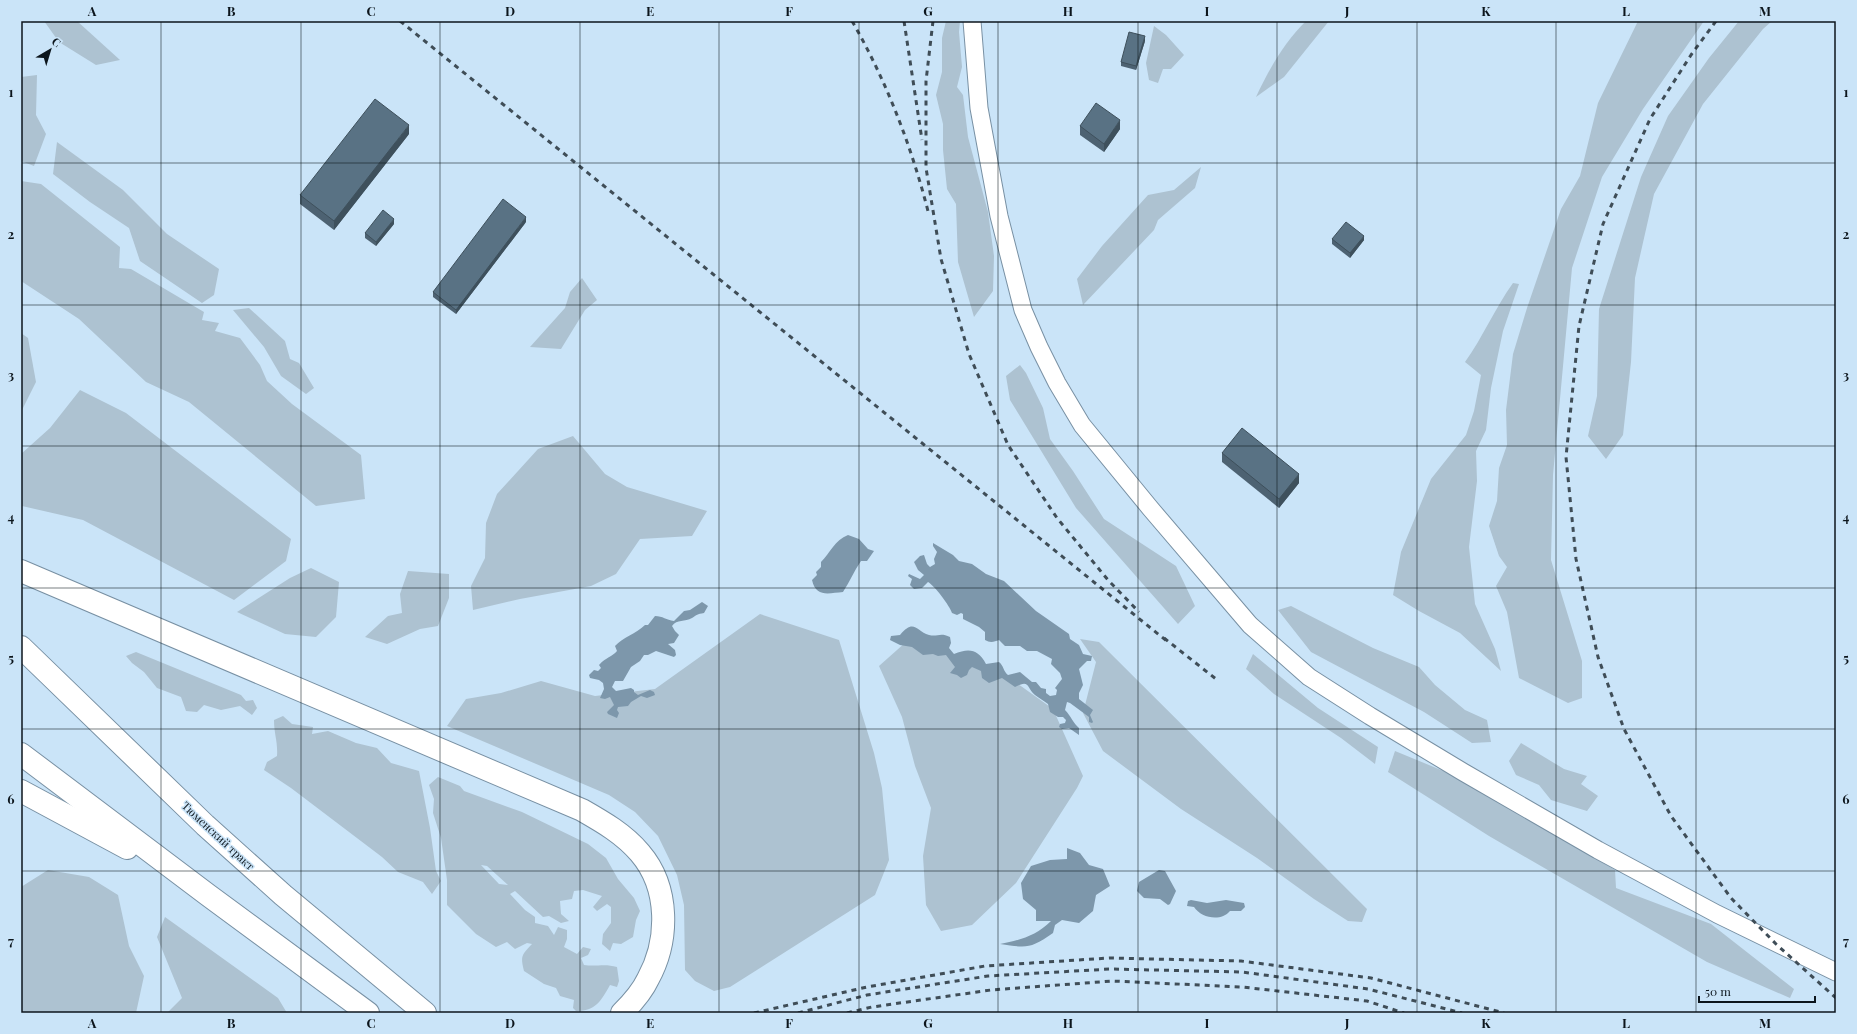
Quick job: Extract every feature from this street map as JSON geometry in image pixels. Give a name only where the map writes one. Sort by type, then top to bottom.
[{"type":"main road","points":[[21,571],[582,810],[624,837],[641,854],[655,876],[661,894],[664,915],[663,938],[657,961],[648,980],[636,998],[622,1013]]},
{"type":"main road","name":"Тюменский тракт","points":[[21,647],[204,825],[283,895],[425,1013]]},
{"type":"main road","points":[[21,652],[59,684]]},
{"type":"main road","points":[[21,754],[368,1013]]},
{"type":"main road","points":[[21,791],[110,838],[208,895]]},
{"type":"street","points":[[972,21],[979,108],[999,216],[1023,310],[1039,347],[1057,383],[1082,425],[1150,508],[1250,625],[1309,677],[1463,772],[1630,867],[1730,921],[1836,972]]},
{"type":"shaded area","points":[[44,21],[77,21],[120,60],[96,65],[59,42]]},
{"type":"shaded area","points":[[946,21],[960,21],[959,32],[962,67],[957,87],[963,95],[968,137],[988,212],[994,256],[993,291],[974,317],[958,262],[956,204],[947,189],[943,150],[943,124],[936,95],[942,72],[942,38]]},
{"type":"shaded area","points":[[1306,21],[1329,21],[1284,77],[1256,97],[1278,57],[1298,29]]},
{"type":"shaded area","points":[[1638,21],[1704,21],[1643,109],[1602,177],[1572,268],[1553,475],[1551,560],[1582,661],[1582,698],[1568,703],[1519,678],[1507,612],[1496,586],[1507,567],[1499,556],[1489,526],[1497,501],[1499,468],[1507,445],[1506,410],[1513,354],[1561,209],[1580,176],[1598,103]]},
{"type":"shaded area","points":[[1739,21],[1772,21],[1763,29],[1703,104],[1654,194],[1635,278],[1631,362],[1623,435],[1606,459],[1588,436],[1597,396],[1599,309],[1641,177],[1668,116],[1709,58]]},
{"type":"shaded area","points":[[1154,26],[1166,35],[1184,55],[1171,69],[1163,69],[1158,83],[1149,80],[1146,63]]},
{"type":"shaded area","points":[[37,75],[36,115],[46,134],[34,166],[21,161],[21,77]]},
{"type":"shaded area","points":[[57,142],[123,190],[167,234],[219,269],[214,295],[202,303],[140,261],[129,228],[90,202],[53,174]]},
{"type":"shaded area","points":[[1201,167],[1195,188],[1158,220],[1154,230],[1083,305],[1077,279],[1102,246],[1148,195],[1174,190]]},
{"type":"shaded area","points":[[21,181],[41,184],[120,247],[119,268],[131,269],[204,312],[202,320],[219,323],[215,331],[240,338],[260,365],[267,381],[292,404],[361,455],[365,499],[316,506],[189,402],[146,382],[79,319],[21,281]]},
{"type":"shaded area","points":[[582,278],[597,300],[585,310],[561,349],[530,347],[565,308],[570,292]]},
{"type":"shaded area","points":[[1513,283],[1519,284],[1503,331],[1491,388],[1486,430],[1476,451],[1477,481],[1469,547],[1475,604],[1495,649],[1501,671],[1460,633],[1393,595],[1401,552],[1431,479],[1466,435],[1474,411],[1481,375],[1465,362],[1478,343],[1500,302]]},
{"type":"shaded area","points":[[249,308],[285,341],[290,359],[299,363],[314,388],[306,394],[281,376],[264,347],[233,310]]},
{"type":"shaded area","points":[[21,333],[28,338],[36,382],[21,412]]},
{"type":"shaded area","points":[[1020,365],[1026,373],[1043,408],[1050,439],[1104,519],[1176,566],[1195,606],[1178,624],[1076,508],[1010,400],[1006,376]]},
{"type":"shaded area","points":[[80,390],[126,413],[291,539],[286,561],[234,600],[83,520],[22,506],[21,454],[50,428]]},
{"type":"shaded area","points":[[573,436],[605,474],[627,487],[707,511],[692,536],[640,539],[616,574],[591,586],[520,599],[473,610],[471,586],[485,558],[486,523],[497,494],[538,449]]},
{"type":"shaded area","points":[[848,535],[859,539],[868,549],[874,551],[867,561],[861,561],[843,592],[820,592],[814,586],[812,580],[817,575],[816,572],[821,567],[821,562],[833,547],[843,537]]},
{"type":"shaded area","points":[[933,543],[953,555],[959,561],[972,564],[986,574],[1004,581],[1036,611],[1069,634],[1070,639],[1079,645],[1083,654],[1092,656],[1091,661],[1087,661],[1079,669],[1083,685],[1079,693],[1079,699],[1093,710],[1090,715],[1093,722],[1089,722],[1089,717],[1070,703],[1067,702],[1065,710],[1079,728],[1079,735],[1069,728],[1062,729],[1059,727],[1060,724],[1065,723],[1066,720],[1063,717],[1058,717],[1050,712],[1048,704],[1035,695],[1026,684],[1015,687],[1002,678],[989,683],[982,678],[981,671],[972,667],[967,675],[961,678],[950,673],[955,667],[946,655],[923,655],[912,647],[900,645],[890,640],[891,636],[900,635],[912,626],[929,635],[947,636],[950,637],[951,643],[949,648],[954,654],[964,651],[973,651],[980,655],[986,664],[999,662],[1008,675],[1020,672],[1032,682],[1036,682],[1041,688],[1046,689],[1046,693],[1050,696],[1056,695],[1057,690],[1055,688],[1062,679],[1060,673],[1051,664],[1052,659],[1037,651],[1027,651],[1020,646],[1005,646],[999,640],[989,642],[985,640],[985,632],[979,627],[963,619],[963,614],[961,613],[957,615],[952,613],[938,591],[931,584],[928,582],[922,588],[914,589],[910,585],[912,579],[908,576],[909,574],[920,579],[924,575],[918,570],[914,562],[920,556],[924,555],[927,564],[930,567],[935,564],[934,559],[937,552],[933,546]]},
{"type":"shaded area","points":[[311,568],[339,582],[336,617],[316,637],[285,634],[237,612],[290,578]]},
{"type":"shaded area","points":[[408,571],[449,574],[449,598],[438,626],[420,629],[387,644],[365,637],[388,616],[402,613],[400,594]]},
{"type":"shaded area","points":[[702,602],[708,606],[704,613],[676,622],[672,626],[679,635],[674,643],[668,644],[675,650],[676,655],[674,657],[656,651],[648,655],[644,655],[640,661],[631,667],[623,681],[615,681],[612,687],[616,691],[631,688],[638,695],[650,690],[654,692],[655,695],[647,698],[641,696],[631,702],[628,706],[618,707],[617,710],[619,713],[617,718],[608,714],[607,712],[614,705],[610,697],[605,699],[600,698],[604,689],[603,683],[599,680],[590,678],[589,675],[594,670],[598,671],[601,668],[599,665],[617,651],[615,646],[618,643],[645,625],[648,625],[655,616],[674,621],[684,611],[690,610]]},
{"type":"shaded area","points":[[1291,606],[1373,648],[1419,667],[1435,685],[1465,710],[1487,720],[1491,742],[1472,743],[1424,712],[1311,652],[1278,610]]},
{"type":"shaded area","points":[[760,614],[839,640],[874,753],[882,788],[889,860],[875,895],[730,987],[714,991],[695,981],[685,970],[684,905],[677,875],[658,836],[635,812],[609,795],[447,726],[466,699],[501,693],[541,681],[595,696],[655,689]]},
{"type":"shaded area","points":[[1080,639],[1099,642],[1367,909],[1362,922],[1348,921],[1314,899],[1257,858],[1181,809],[1103,751],[1083,713],[1096,662]]},
{"type":"shaded area","points":[[906,642],[966,658],[1014,681],[1053,709],[1083,776],[1077,788],[1016,883],[972,925],[941,931],[926,905],[923,856],[931,808],[915,766],[902,717],[879,666]]},
{"type":"shaded area","points":[[136,652],[241,695],[246,701],[253,700],[257,708],[252,715],[240,706],[221,710],[204,705],[197,712],[186,711],[181,697],[157,688],[144,672],[132,663],[126,656]]},
{"type":"shaded area","points":[[1253,654],[1318,708],[1378,747],[1375,764],[1341,738],[1274,694],[1246,669]]},
{"type":"shaded area","points":[[283,716],[292,724],[313,727],[312,734],[328,731],[356,743],[377,748],[391,763],[419,771],[430,828],[436,871],[441,881],[432,894],[423,882],[398,872],[382,857],[291,788],[264,770],[267,762],[277,756],[274,720]]},
{"type":"shaded area","points":[[1521,743],[1564,769],[1587,776],[1581,784],[1598,796],[1587,811],[1551,800],[1539,785],[1516,775],[1509,761]]},
{"type":"shaded area","points":[[1395,751],[1458,777],[1615,870],[1616,888],[1711,924],[1794,989],[1790,998],[1707,962],[1489,836],[1388,772]]},
{"type":"shaded area","points":[[438,777],[460,786],[464,791],[522,812],[588,844],[606,858],[618,879],[634,898],[640,911],[636,920],[633,937],[621,944],[613,943],[610,951],[602,944],[603,934],[611,923],[611,907],[607,904],[597,911],[593,907],[602,896],[583,890],[574,891],[572,899],[560,901],[561,914],[569,921],[561,923],[549,916],[543,917],[515,891],[510,894],[525,910],[535,917],[535,923],[548,926],[554,935],[558,927],[567,930],[567,939],[564,947],[577,954],[583,947],[591,949],[588,955],[581,958],[584,965],[608,965],[617,967],[619,981],[617,987],[610,985],[604,996],[597,1004],[583,1011],[576,1011],[573,1008],[574,1000],[560,996],[556,988],[544,984],[524,971],[522,958],[532,944],[527,943],[515,949],[507,942],[496,947],[476,934],[447,905],[447,880],[441,838],[433,813],[434,799],[429,785]],"holes":[[[481,865],[487,866],[508,885],[499,884]]]},
{"type":"shaded area","points":[[1067,848],[1080,853],[1089,865],[1103,869],[1110,886],[1096,895],[1093,911],[1079,923],[1062,920],[1055,925],[1053,933],[1033,945],[1016,946],[1000,944],[1034,934],[1051,921],[1036,921],[1036,910],[1023,899],[1021,883],[1031,866],[1050,860],[1067,859]]},
{"type":"shaded area","points":[[48,870],[89,877],[118,895],[129,946],[144,976],[136,1013],[21,1013],[21,887]]},
{"type":"shaded area","points":[[1159,870],[1165,871],[1176,891],[1170,904],[1168,905],[1160,899],[1144,898],[1137,891],[1139,882]]},
{"type":"shaded area","points":[[1191,900],[1207,903],[1226,900],[1244,903],[1245,907],[1241,911],[1230,911],[1222,917],[1211,917],[1201,914],[1194,907],[1187,906],[1188,901]]},
{"type":"shaded area","points":[[165,917],[278,998],[287,1013],[167,1013],[182,998],[157,937]]},
{"type":"building","points":[[1129,32],[1145,36],[1136,66],[1121,62]]},
{"type":"building","points":[[375,99],[409,125],[334,221],[300,195]]},
{"type":"building","points":[[1096,103],[1120,120],[1104,144],[1080,126]]},
{"type":"building","points":[[503,199],[526,217],[456,310],[433,292]]},
{"type":"building","points":[[383,210],[394,219],[376,242],[365,233]]},
{"type":"building","points":[[1346,222],[1364,236],[1350,253],[1332,239]]},
{"type":"building","points":[[1242,428],[1299,474],[1279,499],[1222,453]]},
{"type":"railway","points":[[400,21],[1168,642]]},
{"type":"railway","points":[[852,21],[887,90],[914,162],[928,211]]},
{"type":"railway","points":[[904,21],[922,140]]},
{"type":"railway","points":[[933,21],[926,81],[926,168],[941,259],[969,354],[1008,445],[1057,518],[1108,580],[1139,612]]},
{"type":"railway","points":[[1716,21],[1691,55],[1650,119],[1603,224],[1579,326],[1566,457],[1576,559],[1598,657],[1624,729],[1671,816],[1731,898],[1776,944],[1836,998]]},
{"type":"railway","points":[[1164,638],[1216,679]]},
{"type":"railway","points":[[754,1013],[867,987],[985,966],[1109,958],[1241,961],[1371,978],[1504,1013]]},
{"type":"railway","points":[[798,1013],[867,995],[988,976],[1110,969],[1242,972],[1368,989],[1462,1013]]},
{"type":"railway","points":[[847,1013],[872,1007],[991,990],[1112,981],[1242,987],[1367,1001],[1404,1013]]}]
